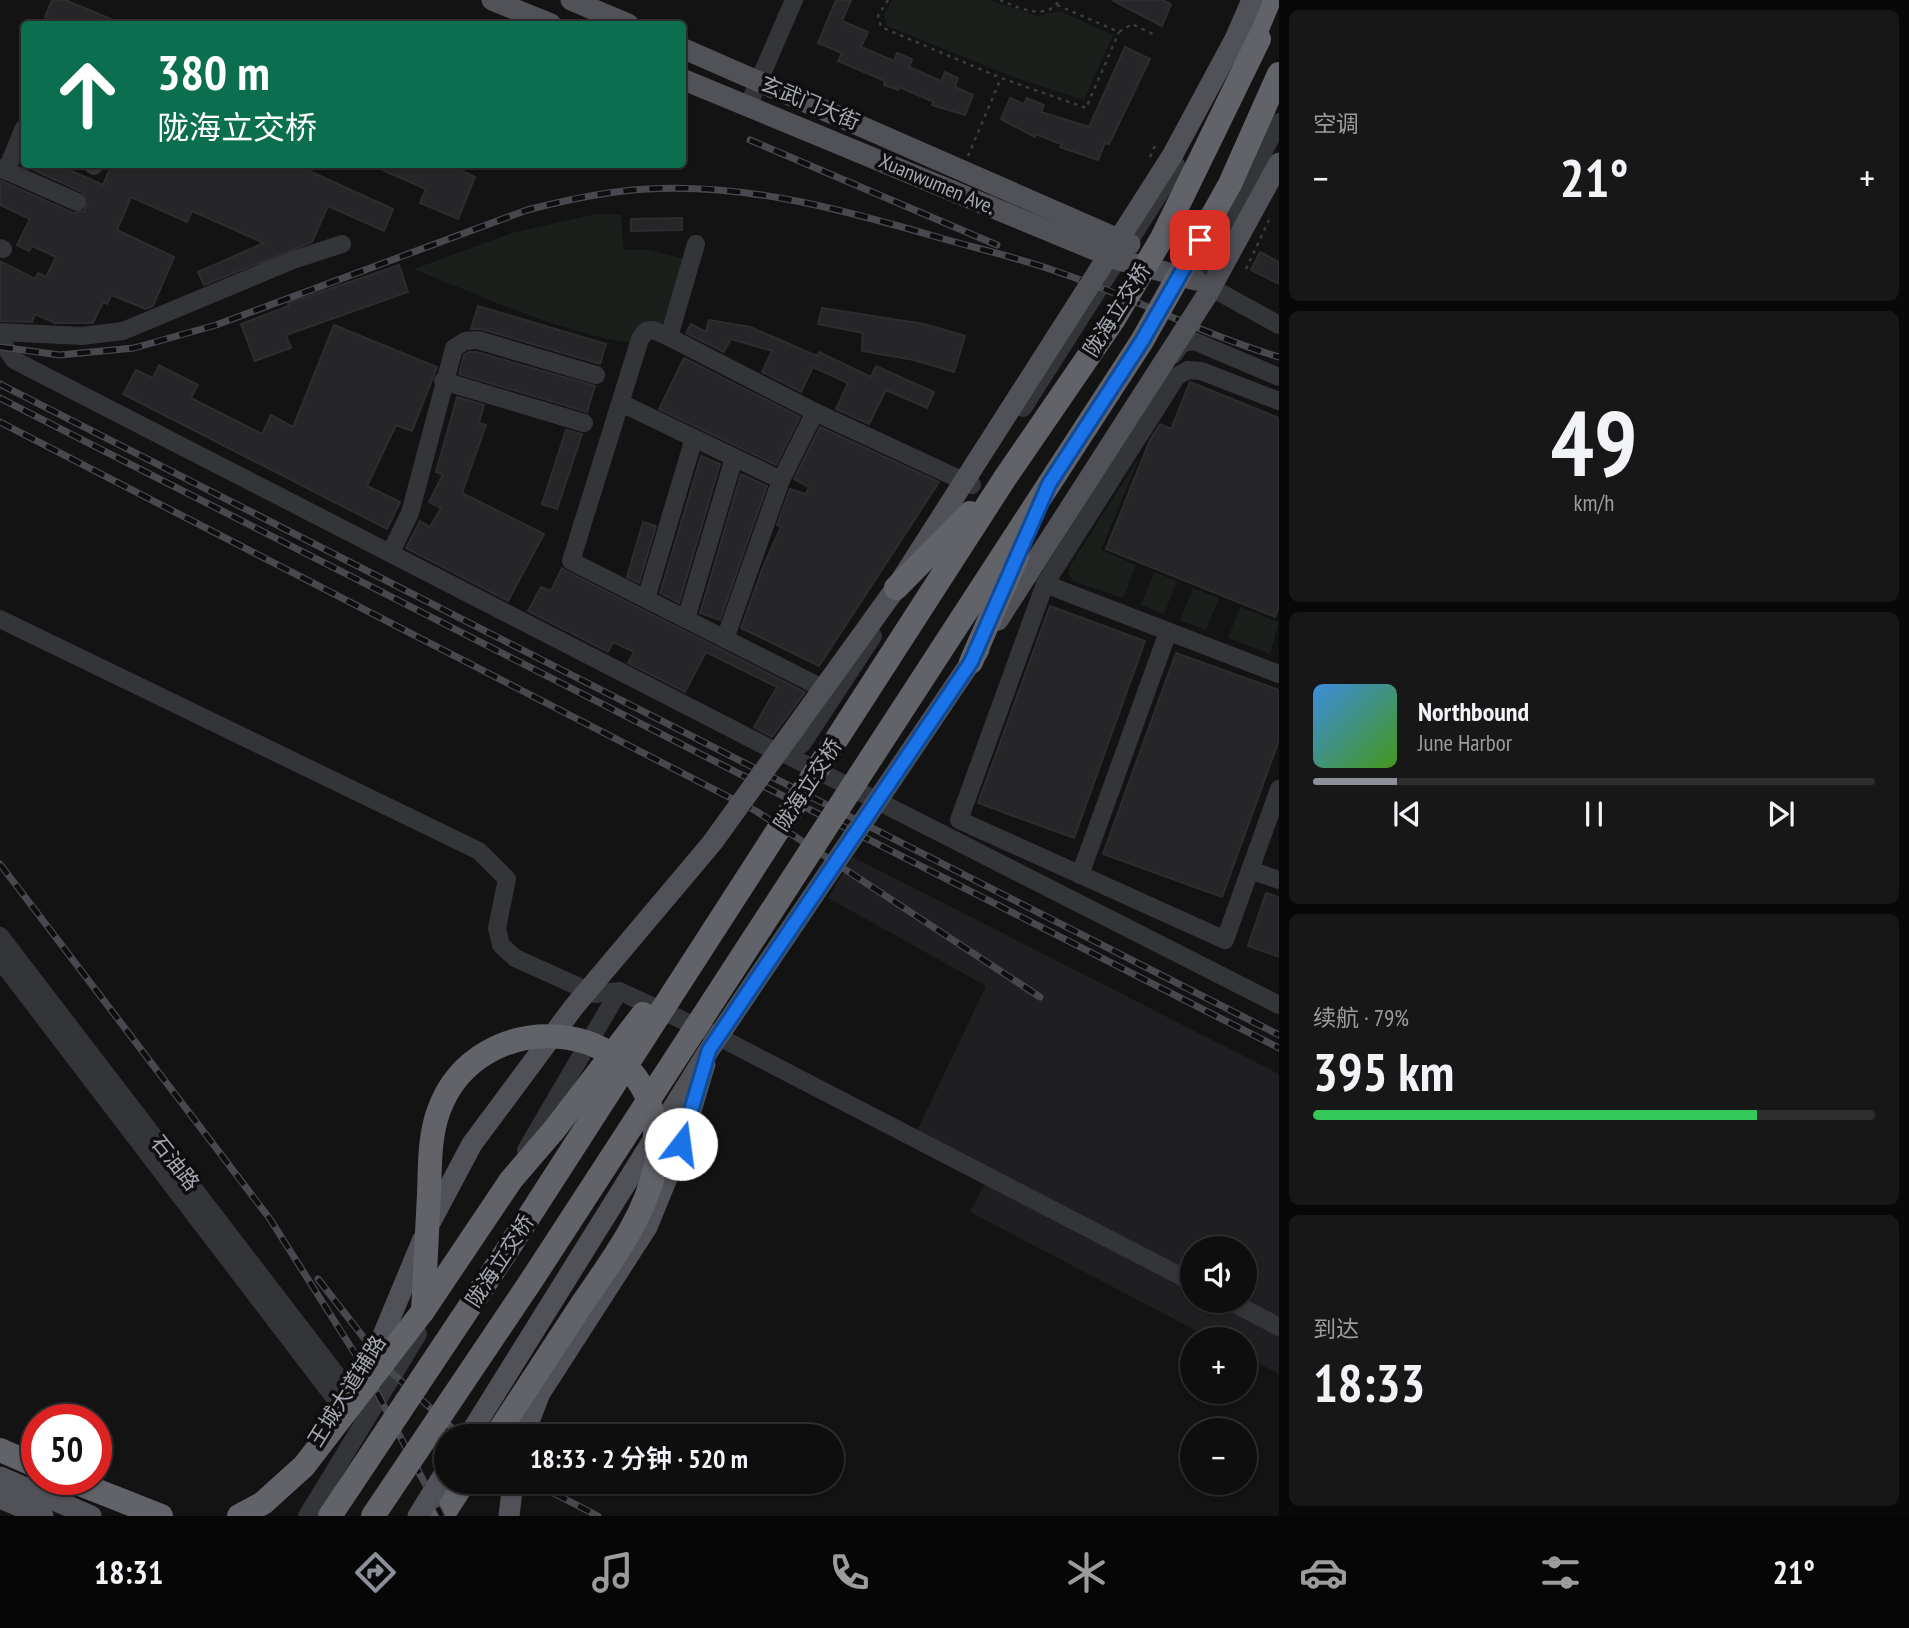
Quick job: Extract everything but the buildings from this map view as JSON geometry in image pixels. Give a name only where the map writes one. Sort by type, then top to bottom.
[{"type":"highway","points":[[1213,136],[1269,0]]},
{"type":"highway","name":"陇海立交桥","points":[[330,1516],[754,869],[1005,478],[1114,319],[1162,239],[1276,0]]},
{"type":"highway","name":"陇海立交桥","points":[[373,1516],[533,1278],[1142,341],[1230,184],[1279,74]]},
{"type":"highway","points":[[1230,184],[1279,89]]},
{"type":"highway","points":[[896,588],[1005,478]]},
{"type":"highway","points":[[971,662],[1049,484]]},
{"type":"highway","points":[[239,1516],[263,1503],[304,1466],[423,1311],[511,1180],[554,1130],[754,869]]},
{"type":"highway","points":[[423,1311],[430,1156],[438,1110],[468,1065],[485,1051],[509,1041],[562,1036],[583,1040],[616,1058],[637,1079],[651,1104],[657,1161],[650,1188],[626,1238],[504,1424]]},
{"type":"highway","points":[[0,1450],[21,1459]]},
{"type":"highway","points":[[442,1516],[456,1494]]},
{"type":"highway","points":[[107,1495],[161,1516]]},
{"type":"main road","points":[[492,0],[544,21]]},
{"type":"main road","points":[[571,0],[621,21]]},
{"type":"main road","name":"王城大道辅路","points":[[267,1516],[376,1352],[431,1221],[480,1134],[573,1008],[712,843],[896,588],[1172,156],[1235,39],[1252,0]]},
{"type":"main road","name":"玄武门大街","points":[[686,50],[962,169],[1125,252]]},
{"type":"main road","name":"Xuanwumen Ave.","points":[[686,81],[1196,280]]},
{"type":"main road","points":[[476,1424],[709,1050],[971,662],[1207,295],[1279,163]]},
{"type":"main road","points":[[528,1424],[540,1393],[647,1227],[681,1144],[709,1050]]},
{"type":"main road","points":[[0,1441],[21,1450]]},
{"type":"main road","points":[[0,1477],[91,1516]]},
{"type":"main road","points":[[418,1516],[434,1490]]},
{"type":"main road","points":[[112,1491],[168,1516]]},
{"type":"main road","points":[[509,1516],[512,1494]]},
{"type":"main road","points":[[0,1497],[43,1516]]},
{"type":"street","points":[[748,106],[794,0]]},
{"type":"street","points":[[785,754],[802,744],[1125,252],[1219,90],[1259,0]]},
{"type":"street","points":[[1279,122],[1196,280],[1279,325]]},
{"type":"street","points":[[21,138],[3,170],[77,202]]},
{"type":"street","points":[[0,332],[17,330],[82,336],[123,331],[293,260],[342,244]]},
{"type":"street","points":[[669,337],[696,244]]},
{"type":"street","points":[[835,694],[571,561],[640,339],[646,331],[653,330],[669,337],[815,412],[972,485]]},
{"type":"street","points":[[0,339],[14,360],[1279,1005]]},
{"type":"street","points":[[391,552],[410,513],[443,381],[454,348],[465,341],[478,340],[596,375]]},
{"type":"street","points":[[875,800],[1182,343],[1194,341],[1279,377]]},
{"type":"street","points":[[1279,401],[1201,371],[1188,370],[1177,376],[1045,584],[959,820],[1225,940],[1279,789]]},
{"type":"street","points":[[443,381],[584,423]]},
{"type":"street","points":[[621,403],[781,480]]},
{"type":"street","points":[[725,639],[781,480],[815,412]]},
{"type":"street","points":[[646,599],[694,438]]},
{"type":"street","points":[[686,619],[734,458]]},
{"type":"street","points":[[1045,584],[1278,672]]},
{"type":"street","points":[[0,619],[479,851],[507,879],[497,928],[501,945],[515,958],[595,994],[619,991],[717,1036],[1180,1276]]},
{"type":"street","points":[[1080,875],[1168,632]]},
{"type":"street","points":[[1250,870],[1279,880]]},
{"type":"street","name":"石油路","points":[[0,936],[345,1398]]},
{"type":"street","name":"石油路","points":[[0,960],[345,1398]]},
{"type":"street","points":[[307,1516],[619,991]]},
{"type":"street","points":[[1252,1313],[1279,1327]]},
{"type":"path","points":[[888,0],[878,16],[881,27],[1001,78],[1086,107],[1119,32],[1132,24],[1157,36]]},
{"type":"path","points":[[1000,0],[1023,10],[1037,11],[1057,5],[1119,32]]},
{"type":"path","points":[[1057,5],[1059,0]]},
{"type":"path","points":[[962,169],[1001,78]]},
{"type":"path","points":[[1246,270],[1270,221]]},
{"type":"shaded area","points":[[892,0],[989,0],[1038,16],[1060,11],[1113,35],[1084,100],[1016,78],[887,26],[884,14]]},
{"type":"shaded area","points":[[595,214],[621,215],[624,250],[649,250],[689,260],[663,341],[648,335],[637,344],[581,332],[524,313],[414,269],[512,233]]},
{"type":"shaded area","points":[[1140,456],[1101,550],[1136,565],[1123,598],[1073,581],[1069,574],[1070,566]]},
{"type":"shaded area","points":[[1154,572],[1177,581],[1164,614],[1141,605]]},
{"type":"shaded area","points":[[1193,588],[1219,598],[1206,630],[1180,620]]},
{"type":"shaded area","points":[[1240,607],[1279,622],[1270,654],[1228,638]]},
{"type":"shaded area","points":[[853,857],[1279,1074],[1279,1374],[1257,1363],[1257,1327],[1189,1327],[970,1212],[992,1170],[917,1131],[986,986],[828,898]]},
{"type":"railway","points":[[750,140],[997,245]]},
{"type":"railway","points":[[0,347],[60,355],[134,348],[216,325],[527,210],[616,192],[685,188],[723,190],[798,201],[1018,259],[1089,283],[1224,338],[1279,357]]},
{"type":"railway","points":[[0,384],[1279,1035]]},
{"type":"railway","points":[[0,398],[1279,1048]]},
{"type":"railway","points":[[0,422],[756,811],[1040,997]]},
{"type":"railway","points":[[0,864],[270,1219],[364,1368],[442,1516]]},
{"type":"railway","points":[[318,1279],[389,1370],[448,1424]]},
{"type":"railway","points":[[555,1494],[598,1516]]},
{"type":"route","points":[[681,1144],[709,1050],[971,662],[1049,484],[1142,341],[1200,240]]}]
